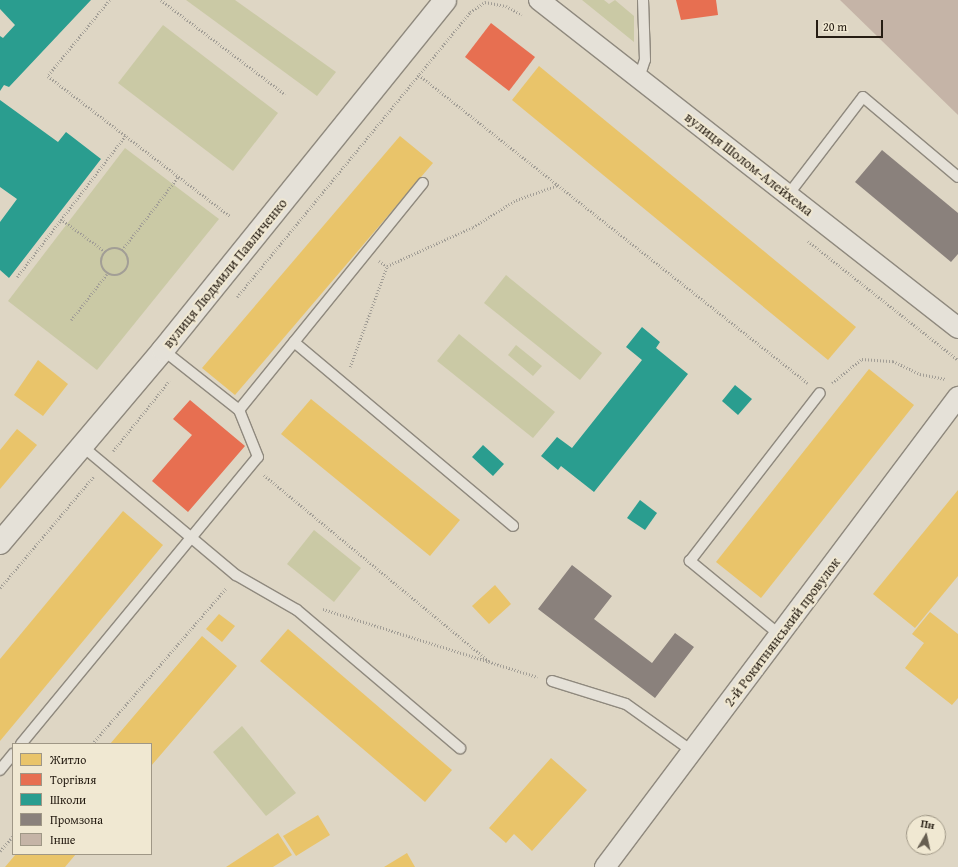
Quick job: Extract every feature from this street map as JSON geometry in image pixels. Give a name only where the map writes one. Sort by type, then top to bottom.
[{"type":"main road","name":"вулиця Людмили Павличенко","points":[[0,543],[163,350],[445,0]]},
{"type":"street","name":"вулиця Шолом-Алейхема","points":[[539,0],[958,328]]},
{"type":"street","name":"2-й Рокитнянський провулок","points":[[605,867],[780,635],[954,389]]},
{"type":"lane","points":[[639,78],[645,60],[643,0]]},
{"type":"lane","points":[[788,195],[863,97],[958,177]]},
{"type":"lane","points":[[239,410],[423,183]]},
{"type":"lane","points":[[294,342],[513,526]]},
{"type":"lane","points":[[22,743],[258,457],[239,410],[163,350]]},
{"type":"lane","points":[[780,635],[690,561],[820,393]]},
{"type":"lane","points":[[82,446],[236,575],[297,610],[460,748]]},
{"type":"lane","points":[[552,681],[626,704],[692,751]]},
{"type":"lane","points":[[0,770],[12,755]]},
{"type":"path","points":[[110,0],[48,76],[230,216]]},
{"type":"path","points":[[161,0],[285,94]]},
{"type":"path","points":[[232,303],[470,12],[485,2],[519,12]]},
{"type":"path","points":[[419,76],[820,393],[862,359],[893,361],[954,389]]},
{"type":"path","points":[[17,277],[125,136]]},
{"type":"path","points":[[122,250],[178,177]]},
{"type":"path","points":[[345,385],[387,266],[473,227],[516,200],[558,185]]},
{"type":"path","points":[[61,219],[106,252]]},
{"type":"path","points":[[112,248],[122,250],[130,261],[127,270],[120,276],[107,274],[101,262],[106,252],[112,248]]},
{"type":"path","points":[[366,252],[387,266]]},
{"type":"path","points":[[71,320],[107,274]]},
{"type":"path","points":[[0,588],[103,464],[182,365]]},
{"type":"path","points":[[251,465],[489,661]]},
{"type":"path","points":[[93,743],[236,575]]},
{"type":"path","points":[[297,610],[315,607],[552,681]]},
{"type":"path","points":[[0,851],[12,837]]},
{"type":"green space","points":[[186,0],[235,0],[336,72],[317,96]]},
{"type":"green space","points":[[582,0],[604,0],[609,4],[615,0],[634,16],[634,42]]},
{"type":"green space","points":[[163,25],[278,113],[233,171],[118,83]]},
{"type":"green space","points":[[125,148],[219,219],[97,370],[8,301]]},
{"type":"green space","points":[[506,275],[602,353],[580,380],[484,303]]},
{"type":"green space","points":[[459,334],[555,412],[533,438],[437,361]]},
{"type":"green space","points":[[516,345],[542,366],[533,376],[508,355]]},
{"type":"green space","points":[[314,530],[361,568],[334,602],[287,564]]},
{"type":"green space","points":[[242,726],[296,793],[266,816],[213,752]]},
{"type":"building: Житло","points":[[539,66],[856,327],[828,360],[512,100]]},
{"type":"building: Житло","points":[[400,136],[433,163],[235,395],[202,368]]},
{"type":"building: Житло","points":[[38,360],[68,384],[43,416],[14,395]]},
{"type":"building: Житло","points":[[869,369],[914,405],[761,598],[716,562]]},
{"type":"building: Житло","points":[[311,399],[460,520],[430,556],[281,434]]},
{"type":"building: Житло","points":[[17,429],[37,445],[0,489],[0,450]]},
{"type":"building: Житло","points":[[958,490],[958,576],[915,628],[873,594]]},
{"type":"building: Житло","points":[[123,511],[163,545],[0,741],[0,659]]},
{"type":"building: Житло","points":[[495,585],[511,604],[489,624],[472,606]]},
{"type":"building: Житло","points":[[930,612],[958,634],[958,698],[952,705],[905,668],[924,643],[912,634]]},
{"type":"building: Житло","points":[[219,614],[235,626],[222,642],[206,629]]},
{"type":"building: Житло","points":[[288,629],[452,770],[425,802],[260,661]]},
{"type":"building: Житло","points":[[202,636],[237,666],[152,765],[152,743],[111,743]]},
{"type":"building: Житло","points":[[551,758],[587,790],[532,851],[514,834],[506,843],[489,828]]},
{"type":"building: Житло","points":[[318,815],[330,835],[296,856],[283,836]]},
{"type":"building: Житло","points":[[278,833],[292,855],[273,867],[226,867]]},
{"type":"building: Житло","points":[[407,853],[415,867],[384,867]]},
{"type":"building: Житло","points":[[15,855],[75,855],[65,867],[5,867]]},
{"type":"building: Торгівля","points":[[676,0],[716,0],[718,15],[681,20]]},
{"type":"building: Торгівля","points":[[491,23],[535,57],[509,91],[465,57]]},
{"type":"building: Торгівля","points":[[190,400],[245,446],[188,512],[152,481],[192,435],[173,419]]},
{"type":"building: Школи","points":[[0,0],[91,0],[9,87],[4,85],[0,91],[0,36],[3,38],[15,25],[0,9]]},
{"type":"building: Школи","points":[[0,100],[58,142],[66,132],[101,159],[9,278],[0,270],[0,222],[17,199],[0,187]]},
{"type":"building: Школи","points":[[642,327],[660,342],[656,348],[688,374],[594,492],[561,466],[558,470],[541,456],[557,437],[572,448],[642,360],[626,347]]},
{"type":"building: Школи","points":[[735,385],[752,399],[738,415],[722,401]]},
{"type":"building: Школи","points":[[483,445],[504,464],[493,476],[472,457]]},
{"type":"building: Школи","points":[[640,500],[657,513],[645,530],[627,518]]},
{"type":"building: Промзона","points":[[882,150],[958,213],[958,254],[951,262],[855,182]]},
{"type":"building: Промзона","points":[[572,565],[612,596],[594,619],[652,663],[675,633],[694,647],[655,698],[538,609]]},
{"type":"building: Інше","points":[[840,0],[958,0],[958,115]]}]
